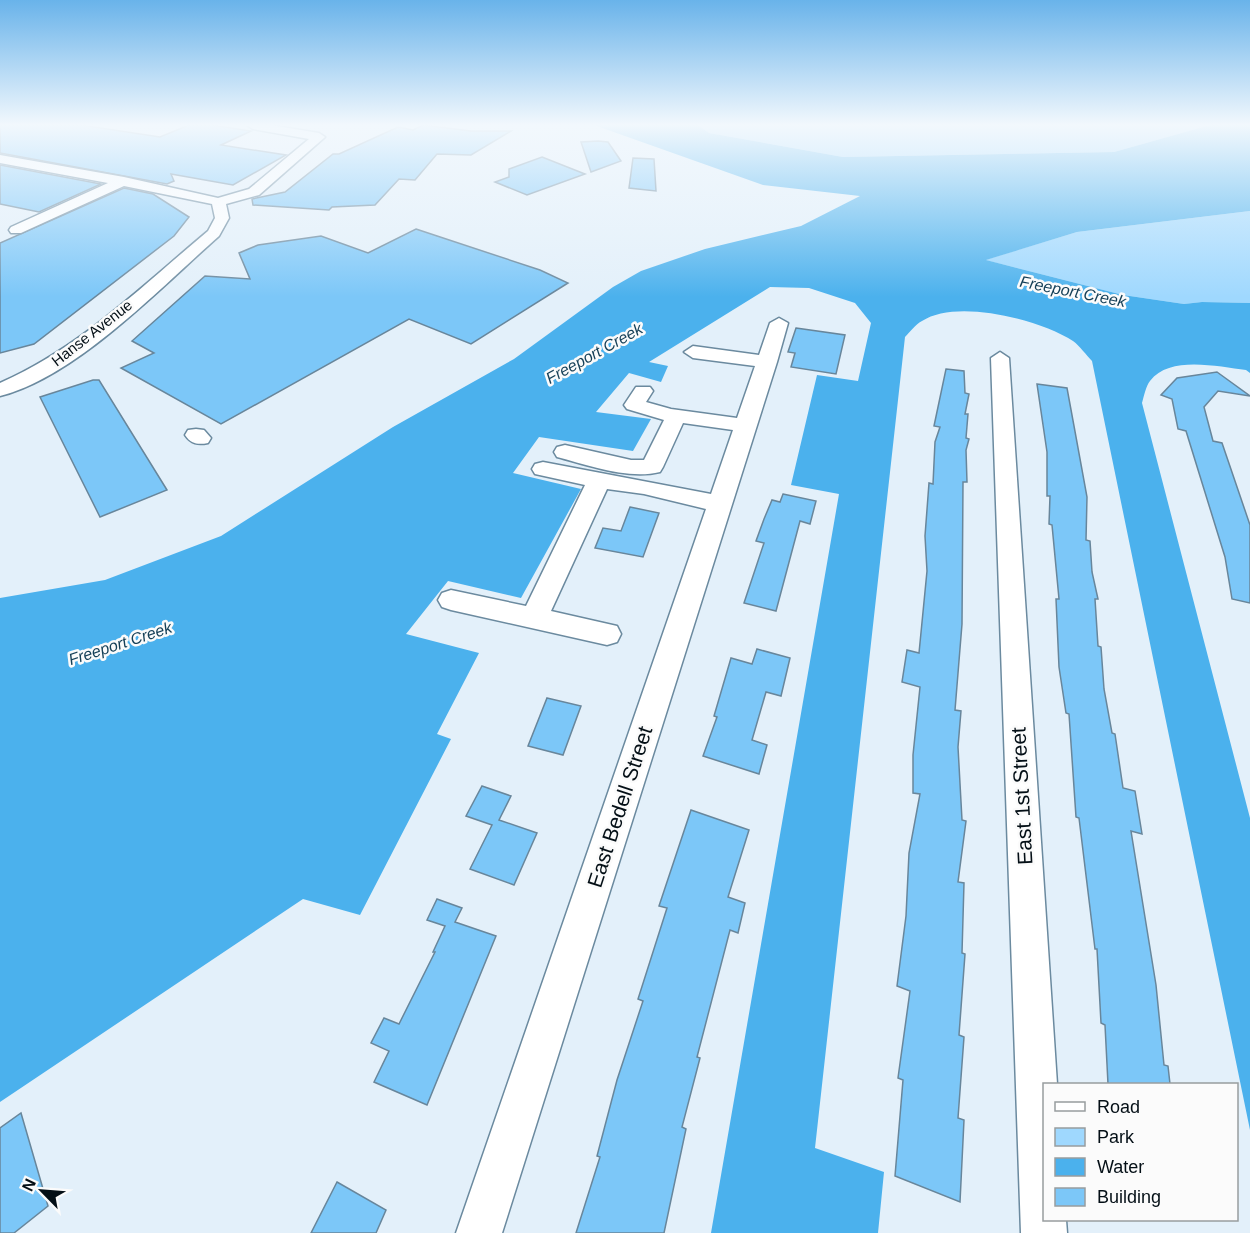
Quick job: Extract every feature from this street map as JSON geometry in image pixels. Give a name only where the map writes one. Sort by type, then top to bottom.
[{"type":"street","points":[[16,230],[121,183]]},
{"type":"street","points":[[131,183],[218,202],[254,192],[265,183]]},
{"type":"street","name":"Hanse Avenue","points":[[0,390],[56,363],[214,233],[222,218],[218,202]]},
{"type":"street","name":"East Bedell Street","points":[[479,1233],[779,323]]},
{"type":"street","points":[[693,351],[764,372]]},
{"type":"street","name":"East 1st Street","points":[[1000,358],[1043,1213]]},
{"type":"street","points":[[643,391],[634,405],[676,416],[746,425]]},
{"type":"street","points":[[565,452],[631,467],[652,467],[676,416]]},
{"type":"street","points":[[543,469],[644,487],[720,504]]},
{"type":"street","points":[[534,618],[599,480]]},
{"type":"street","points":[[452,600],[607,634]]},
{"type":"green space","points":[[1250,211],[1250,303],[1184,304],[1123,295],[985,260],[1077,232]]},
{"type":"water","name":"Freeport Creek","points":[[756,183],[1250,183],[1250,211],[1077,232],[986,260],[1123,295],[1184,304],[1250,303],[1250,373],[1246,370],[1209,365],[1182,365],[1170,368],[1159,373],[1150,381],[1142,403],[1250,818],[1250,1130],[1092,361],[1073,341],[1020,319],[976,312],[956,311],[937,314],[920,322],[905,337],[815,1148],[884,1172],[878,1233],[711,1233],[839,494],[791,485],[817,375],[858,381],[871,323],[855,303],[809,288],[770,287],[649,362],[668,366],[661,382],[629,373],[596,412],[651,419],[633,451],[539,437],[513,473],[581,489],[521,598],[448,581],[406,634],[479,653],[437,734],[451,739],[360,915],[303,899],[0,1102],[0,598],[105,580],[221,536],[393,427],[514,359],[613,287],[641,271],[705,249],[801,226],[860,196]]},
{"type":"building","points":[[0,183],[101,184],[39,212],[0,204]]},
{"type":"building","points":[[297,183],[396,183],[375,205],[332,207],[329,210],[253,205],[252,199],[285,192]]},
{"type":"building","points":[[496,183],[561,183],[527,195]]},
{"type":"building","points":[[630,183],[655,183],[656,191],[629,188]]},
{"type":"building","points":[[124,188],[153,194],[189,217],[174,236],[34,344],[0,353],[0,243]]},
{"type":"building","points":[[416,229],[540,270],[568,283],[471,344],[409,319],[221,424],[121,368],[154,353],[132,341],[205,276],[250,279],[239,253],[258,245],[321,236],[368,253]]},
{"type":"building","points":[[796,328],[845,335],[836,374],[791,367],[795,353],[788,352]]},
{"type":"building","points":[[946,369],[964,371],[965,393],[969,394],[965,414],[968,414],[966,438],[969,439],[966,450],[967,482],[963,482],[962,624],[955,710],[961,711],[958,747],[962,820],[966,821],[958,882],[964,883],[962,953],[965,954],[959,1035],[964,1037],[958,1118],[964,1120],[960,1202],[895,1176],[903,1080],[898,1078],[910,991],[897,986],[906,916],[909,853],[920,794],[913,793],[913,755],[920,687],[902,682],[907,650],[919,653],[927,571],[925,536],[929,483],[933,484],[935,442],[940,427],[934,426]]},
{"type":"building","points":[[1217,372],[1250,396],[1218,391],[1204,407],[1213,441],[1222,443],[1250,525],[1250,603],[1232,599],[1225,557],[1186,431],[1178,429],[1172,399],[1161,395],[1177,378]]},
{"type":"building","points":[[99,380],[167,490],[100,517],[40,397]]},
{"type":"building","points":[[1037,384],[1067,388],[1087,497],[1086,540],[1090,541],[1092,572],[1098,599],[1095,599],[1098,646],[1101,647],[1104,689],[1112,733],[1115,734],[1123,788],[1135,791],[1142,834],[1131,831],[1156,985],[1164,1065],[1168,1066],[1170,1083],[1108,1083],[1105,1025],[1101,1023],[1097,949],[1095,949],[1079,818],[1076,817],[1069,714],[1066,713],[1059,667],[1056,599],[1059,599],[1052,525],[1049,524],[1047,452]]},
{"type":"building","points":[[783,494],[816,501],[810,524],[800,521],[776,611],[744,603],[764,543],[756,541],[772,500],[780,502]]},
{"type":"building","points":[[630,507],[659,513],[643,557],[595,548],[603,528],[621,531]]},
{"type":"building","points":[[757,649],[790,658],[781,696],[766,692],[752,740],[767,745],[759,774],[703,756],[717,717],[714,716],[731,658],[752,664]]},
{"type":"building","points":[[547,698],[581,706],[563,755],[528,746]]},
{"type":"building","points":[[482,786],[511,796],[499,820],[537,833],[514,885],[470,869],[492,825],[466,816]]},
{"type":"building","points":[[691,810],[749,830],[728,897],[745,903],[738,933],[730,930],[697,1057],[700,1058],[682,1127],[686,1129],[664,1233],[576,1233],[600,1157],[597,1156],[617,1080],[643,1001],[638,999],[667,908],[659,906]]},
{"type":"building","points":[[437,899],[462,908],[455,922],[496,936],[427,1105],[374,1082],[389,1051],[371,1043],[384,1018],[399,1024],[435,952],[433,952],[445,926],[427,920]]},
{"type":"building","points":[[21,1113],[48,1206],[14,1233],[0,1233],[0,1128]]},
{"type":"building","points":[[337,1182],[386,1210],[376,1233],[311,1233]]}]
